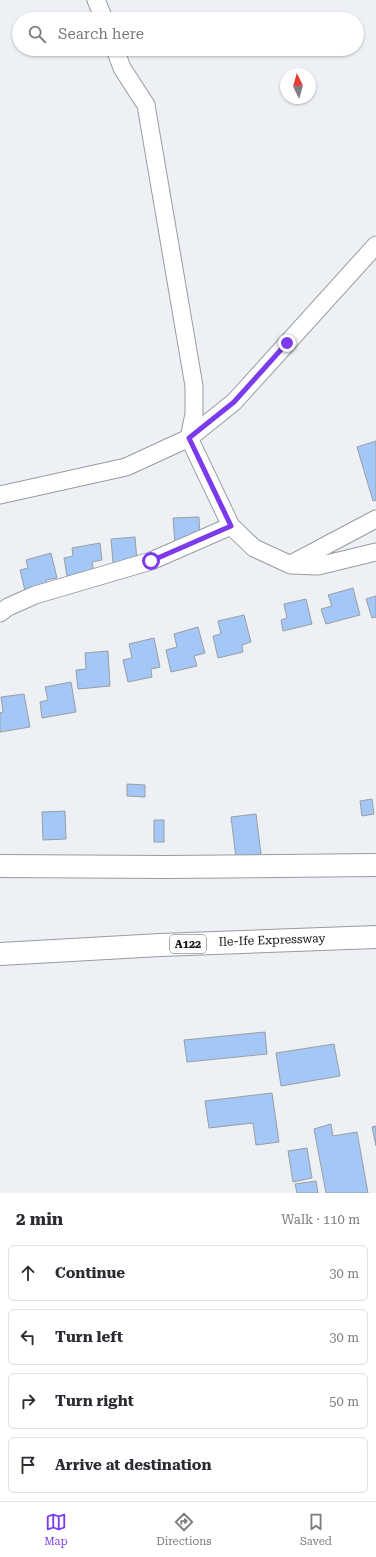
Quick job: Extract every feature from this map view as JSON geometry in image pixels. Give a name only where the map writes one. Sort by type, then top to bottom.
[{"type":"highway","points":[[0,866],[165,867],[376,865]]},
{"type":"highway","name":"Ile-Ife Expressway","points":[[0,954],[160,945],[376,937]]},
{"type":"street","points":[[96,0],[101,12]]},
{"type":"street","points":[[118,56],[122,68],[146,105],[194,386],[194,414],[189,438],[231,526],[254,548],[291,565],[318,566],[376,552]]},
{"type":"street","points":[[0,495],[126,467],[189,438],[234,402],[376,245]]},
{"type":"street","points":[[291,565],[376,519]]},
{"type":"street","points":[[0,613],[8,607],[35,595],[151,561],[231,526]]},
{"type":"building","points":[[376,441],[376,500],[373,501],[357,447]]},
{"type":"building","points":[[199,517],[200,542],[175,544],[173,518]]},
{"type":"building","points":[[135,537],[138,573],[114,575],[111,539]]},
{"type":"building","points":[[100,543],[102,560],[92,562],[94,572],[67,576],[64,558],[73,556],[72,548]]},
{"type":"building","points":[[51,553],[57,578],[46,580],[48,589],[26,595],[20,570],[28,568],[26,560]]},
{"type":"building","points":[[353,588],[360,615],[326,624],[321,609],[332,606],[328,595]]},
{"type":"building","points":[[376,596],[376,617],[372,618],[366,599]]},
{"type":"building","points":[[306,599],[312,624],[283,631],[281,620],[287,618],[284,604]]},
{"type":"building","points":[[244,615],[251,642],[242,645],[243,652],[218,658],[213,636],[221,634],[218,621]]},
{"type":"building","points":[[198,627],[205,653],[194,656],[197,666],[171,672],[166,650],[177,647],[174,634]]},
{"type":"building","points":[[154,638],[160,667],[151,669],[152,677],[128,682],[123,660],[132,658],[129,644]]},
{"type":"building","points":[[108,651],[110,686],[78,689],[76,670],[86,669],[85,653]]},
{"type":"building","points":[[71,682],[76,712],[42,718],[40,702],[48,700],[45,687]]},
{"type":"building","points":[[24,694],[30,727],[0,732],[0,713],[3,712],[1,697]]},
{"type":"building","points":[[127,784],[145,785],[145,797],[127,796]]},
{"type":"building","points":[[372,799],[374,814],[362,816],[360,801]]},
{"type":"building","points":[[65,811],[66,839],[43,840],[42,812]]},
{"type":"building","points":[[256,814],[261,854],[236,858],[231,817]]},
{"type":"building","points":[[154,820],[164,820],[164,842],[154,842]]},
{"type":"building","points":[[265,1032],[267,1054],[187,1062],[184,1040]]},
{"type":"building","points":[[334,1044],[340,1076],[281,1086],[276,1053]]},
{"type":"building","points":[[272,1093],[279,1142],[256,1145],[253,1123],[209,1128],[205,1101]]},
{"type":"building","points":[[331,1124],[333,1136],[357,1132],[368,1193],[326,1193],[314,1129]]},
{"type":"building","points":[[376,1126],[376,1146],[372,1127]]},
{"type":"building","points":[[307,1148],[312,1178],[293,1182],[288,1151]]},
{"type":"building","points":[[316,1181],[318,1193],[297,1193],[295,1184]]},
{"type":"route","points":[[151,561],[231,526],[189,438],[234,402],[287,343]]}]
